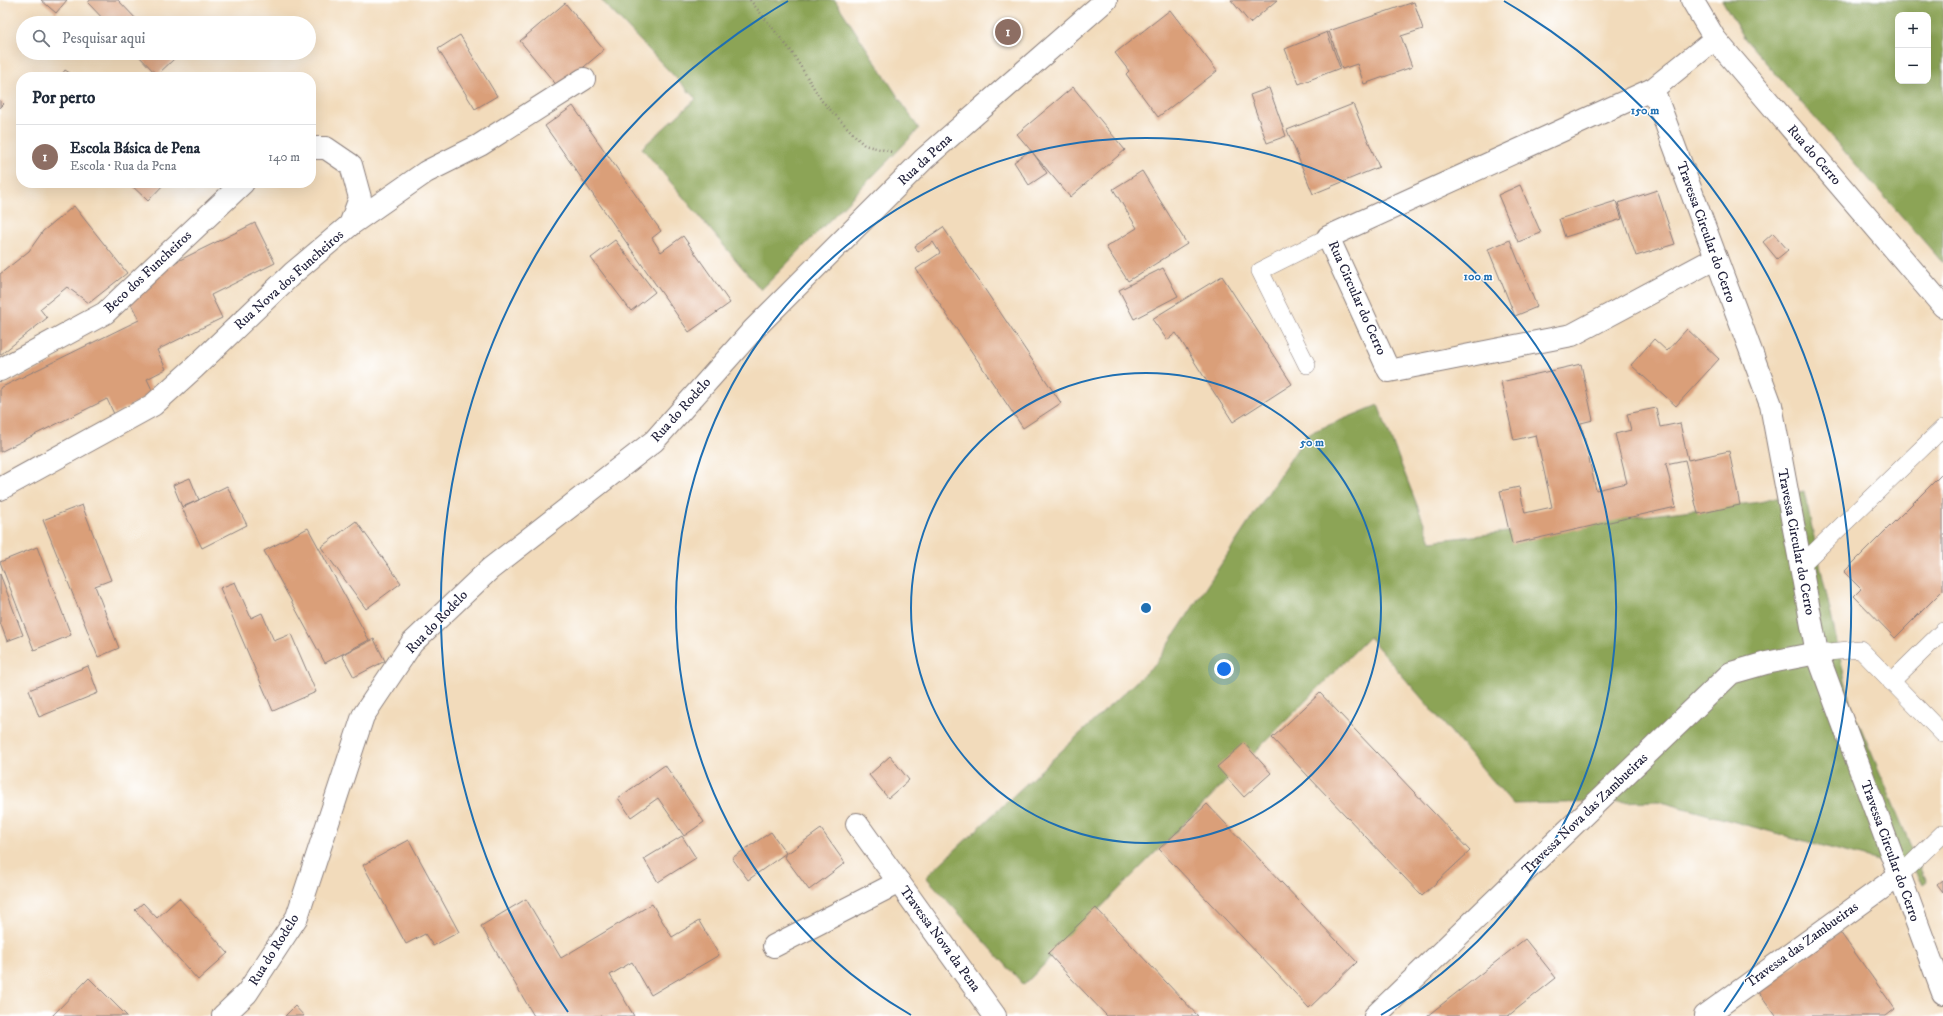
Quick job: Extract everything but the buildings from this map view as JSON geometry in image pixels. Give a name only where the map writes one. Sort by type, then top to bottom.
[{"type":"street","name":"Rua da Pena","points":[[753,330],[924,159],[1106,0]]},
{"type":"street","name":"Rua do Cerro","points":[[1692,0],[1715,40],[1943,306]]},
{"type":"street","name":"Rua Circular do Cerro","points":[[1715,40],[1653,89],[1328,238],[1389,371],[1572,335],[1716,258]]},
{"type":"street","name":"Rua Nova dos Funcheiros","points":[[0,489],[153,405],[194,368],[293,273],[350,225],[426,172],[480,146],[584,79]]},
{"type":"street","name":"Travessa Circular do Cerro","points":[[1653,89],[1771,405],[1817,653],[1943,993]]},
{"type":"street","points":[[316,148],[326,148],[351,166],[360,198],[350,225]]},
{"type":"street","name":"Beco dos Funcheiros","points":[[0,370],[105,313],[238,188]]},
{"type":"street","name":"Rua do Rodelo","points":[[223,1016],[247,993],[297,917],[363,716],[412,643],[490,569],[654,441],[753,330]]},
{"type":"street","name":"Travessa Nova das Zambueiras","points":[[1375,1016],[1731,673],[1766,663],[1817,653]]},
{"type":"street","name":"Travessa Nova da Pena","points":[[857,824],[995,1016]]},
{"type":"street","name":"Travessa das Zambueiras","points":[[1706,1016],[1900,875]]},
{"type":"street","name":"Travessa Nova da Pena","points":[[774,946],[899,882]]},
{"type":"lane","points":[[1307,365],[1260,271],[1328,238]]},
{"type":"lane","points":[[1800,566],[1943,428]]},
{"type":"lane","points":[[1891,682],[1943,631]]},
{"type":"lane","points":[[1817,653],[1860,649],[1943,734]]},
{"type":"lane","points":[[1900,875],[1943,833]]},
{"type":"path","points":[[750,0],[791,51],[822,101],[864,144],[924,159]]},
{"type":"green space","points":[[601,0],[835,0],[919,129],[761,290],[642,148],[696,99]]},
{"type":"green space","points":[[1722,0],[1943,0],[1943,263],[1745,39]]},
{"type":"green space","points":[[1378,405],[1431,541],[1760,502],[1804,491],[1850,702],[1926,882],[1922,885],[1915,871],[1658,801],[1513,804],[1369,637],[1024,985],[926,877],[1156,663],[1307,434]]},
{"type":"place","name":"Escola Básica de Pena","points":[[1008,32]]}]
